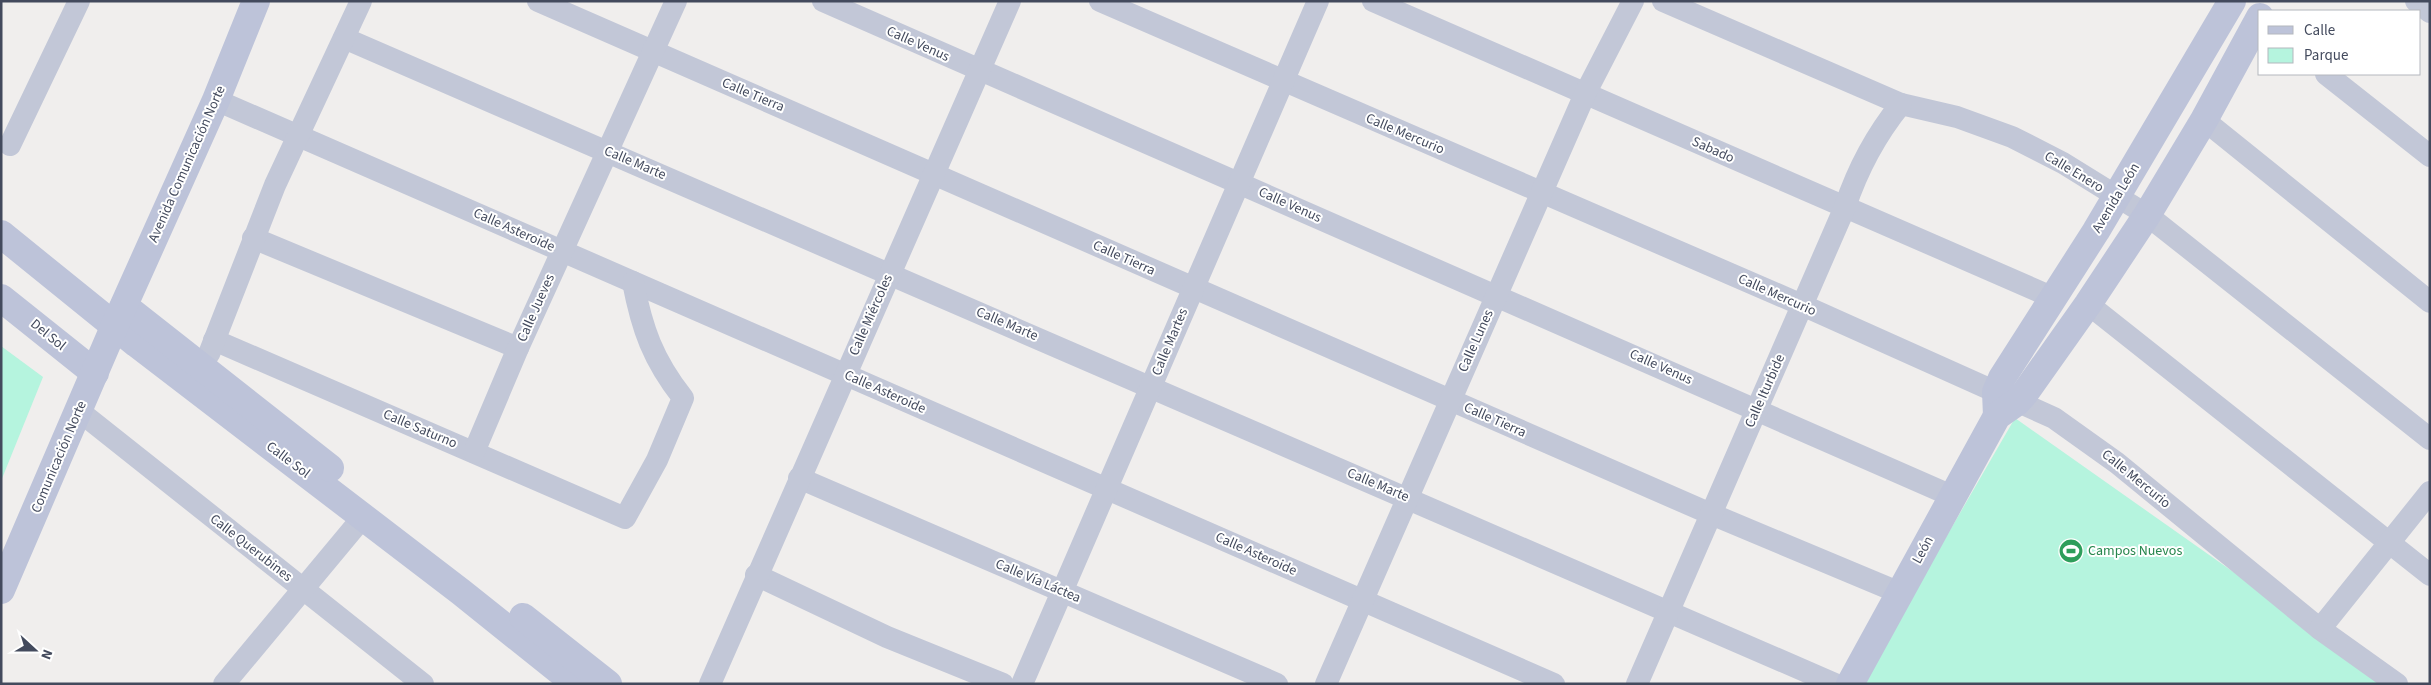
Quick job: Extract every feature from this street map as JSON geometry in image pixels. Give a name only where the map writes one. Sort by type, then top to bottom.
[{"type":"street","points":[[10,145],[79,1]]},
{"type":"street","name":"Avenida Comunicación Norte","points":[[119,316],[216,100],[256,1]]},
{"type":"street","points":[[204,370],[253,238],[297,135],[361,1]]},
{"type":"street","name":"Calle Tierra","points":[[538,1],[1711,514],[1900,593]]},
{"type":"street","name":"Calle Jueves","points":[[474,452],[518,348],[676,1]]},
{"type":"street","name":"Calle Venus","points":[[823,1],[1952,496]]},
{"type":"street","name":"Calle Miércoles","points":[[710,684],[756,575],[1010,1]]},
{"type":"street","name":"Calle Mercurio","points":[[1100,1],[1802,306],[2003,403],[2054,418],[2087,439],[2320,628],[2397,684]]},
{"type":"street","name":"Calle Martes","points":[[1022,684],[1318,1]]},
{"type":"street","name":"Sabado","points":[[1374,1],[2054,298]]},
{"type":"street","name":"Calle Lunes","points":[[1326,684],[1585,94],[1633,1]]},
{"type":"street","name":"Calle Enero","points":[[1663,1],[1901,104],[1957,117],[2012,137],[2063,163],[2116,198],[2147,215],[2430,439]]},
{"type":"street","points":[[2233,1],[2258,12]]},
{"type":"street","name":"Avenida León","points":[[2003,403],[2002,378],[2116,198],[2233,1]]},
{"type":"street","points":[[2416,1],[2430,12]]},
{"type":"street","points":[[2003,403],[2088,304],[2147,215],[2204,120],[2258,21]]},
{"type":"street","name":"Calle Marte","points":[[344,38],[1835,684]]},
{"type":"street","points":[[2327,75],[2430,156]]},
{"type":"street","name":"Calle Asteroide","points":[[216,100],[1554,684]]},
{"type":"street","name":"Calle Iturbide","points":[[1637,684],[1845,207],[1854,179],[1867,152],[1901,104]]},
{"type":"street","points":[[2204,120],[2430,302]]},
{"type":"street","name":"Calle Sol","points":[[1,234],[119,316],[204,370],[608,684]]},
{"type":"street","points":[[253,238],[518,348]]},
{"type":"street","name":"Calle Saturno","points":[[214,340],[625,518],[657,460],[683,398],[666,377],[653,354],[644,330],[633,282]]},
{"type":"street","name":"Del Sol","points":[[1,298],[95,373]]},
{"type":"street","points":[[2088,304],[2430,576]]},
{"type":"street","name":"Calle Sol","points":[[119,316],[363,517],[576,684]]},
{"type":"street","name":"Comunicación Norte","points":[[1,590],[119,316]]},
{"type":"street","name":"León","points":[[1850,684],[2003,403]]},
{"type":"street","name":"Calle Querubines","points":[[79,411],[423,684]]},
{"type":"street","name":"Calle Vía Láctea","points":[[799,478],[1277,684]]},
{"type":"street","points":[[2320,628],[2430,492]]},
{"type":"street","points":[[226,683],[363,517]]},
{"type":"street","points":[[756,575],[887,637],[1003,684]]},
{"type":"green space","points":[[1,346],[43,377],[1,481]]},
{"type":"green space","name":"Campos Nuevos","points":[[2015,418],[2392,684],[1861,684]]},
{"type":"place","name":"Campos Nuevos","points":[[2071,551]]}]
